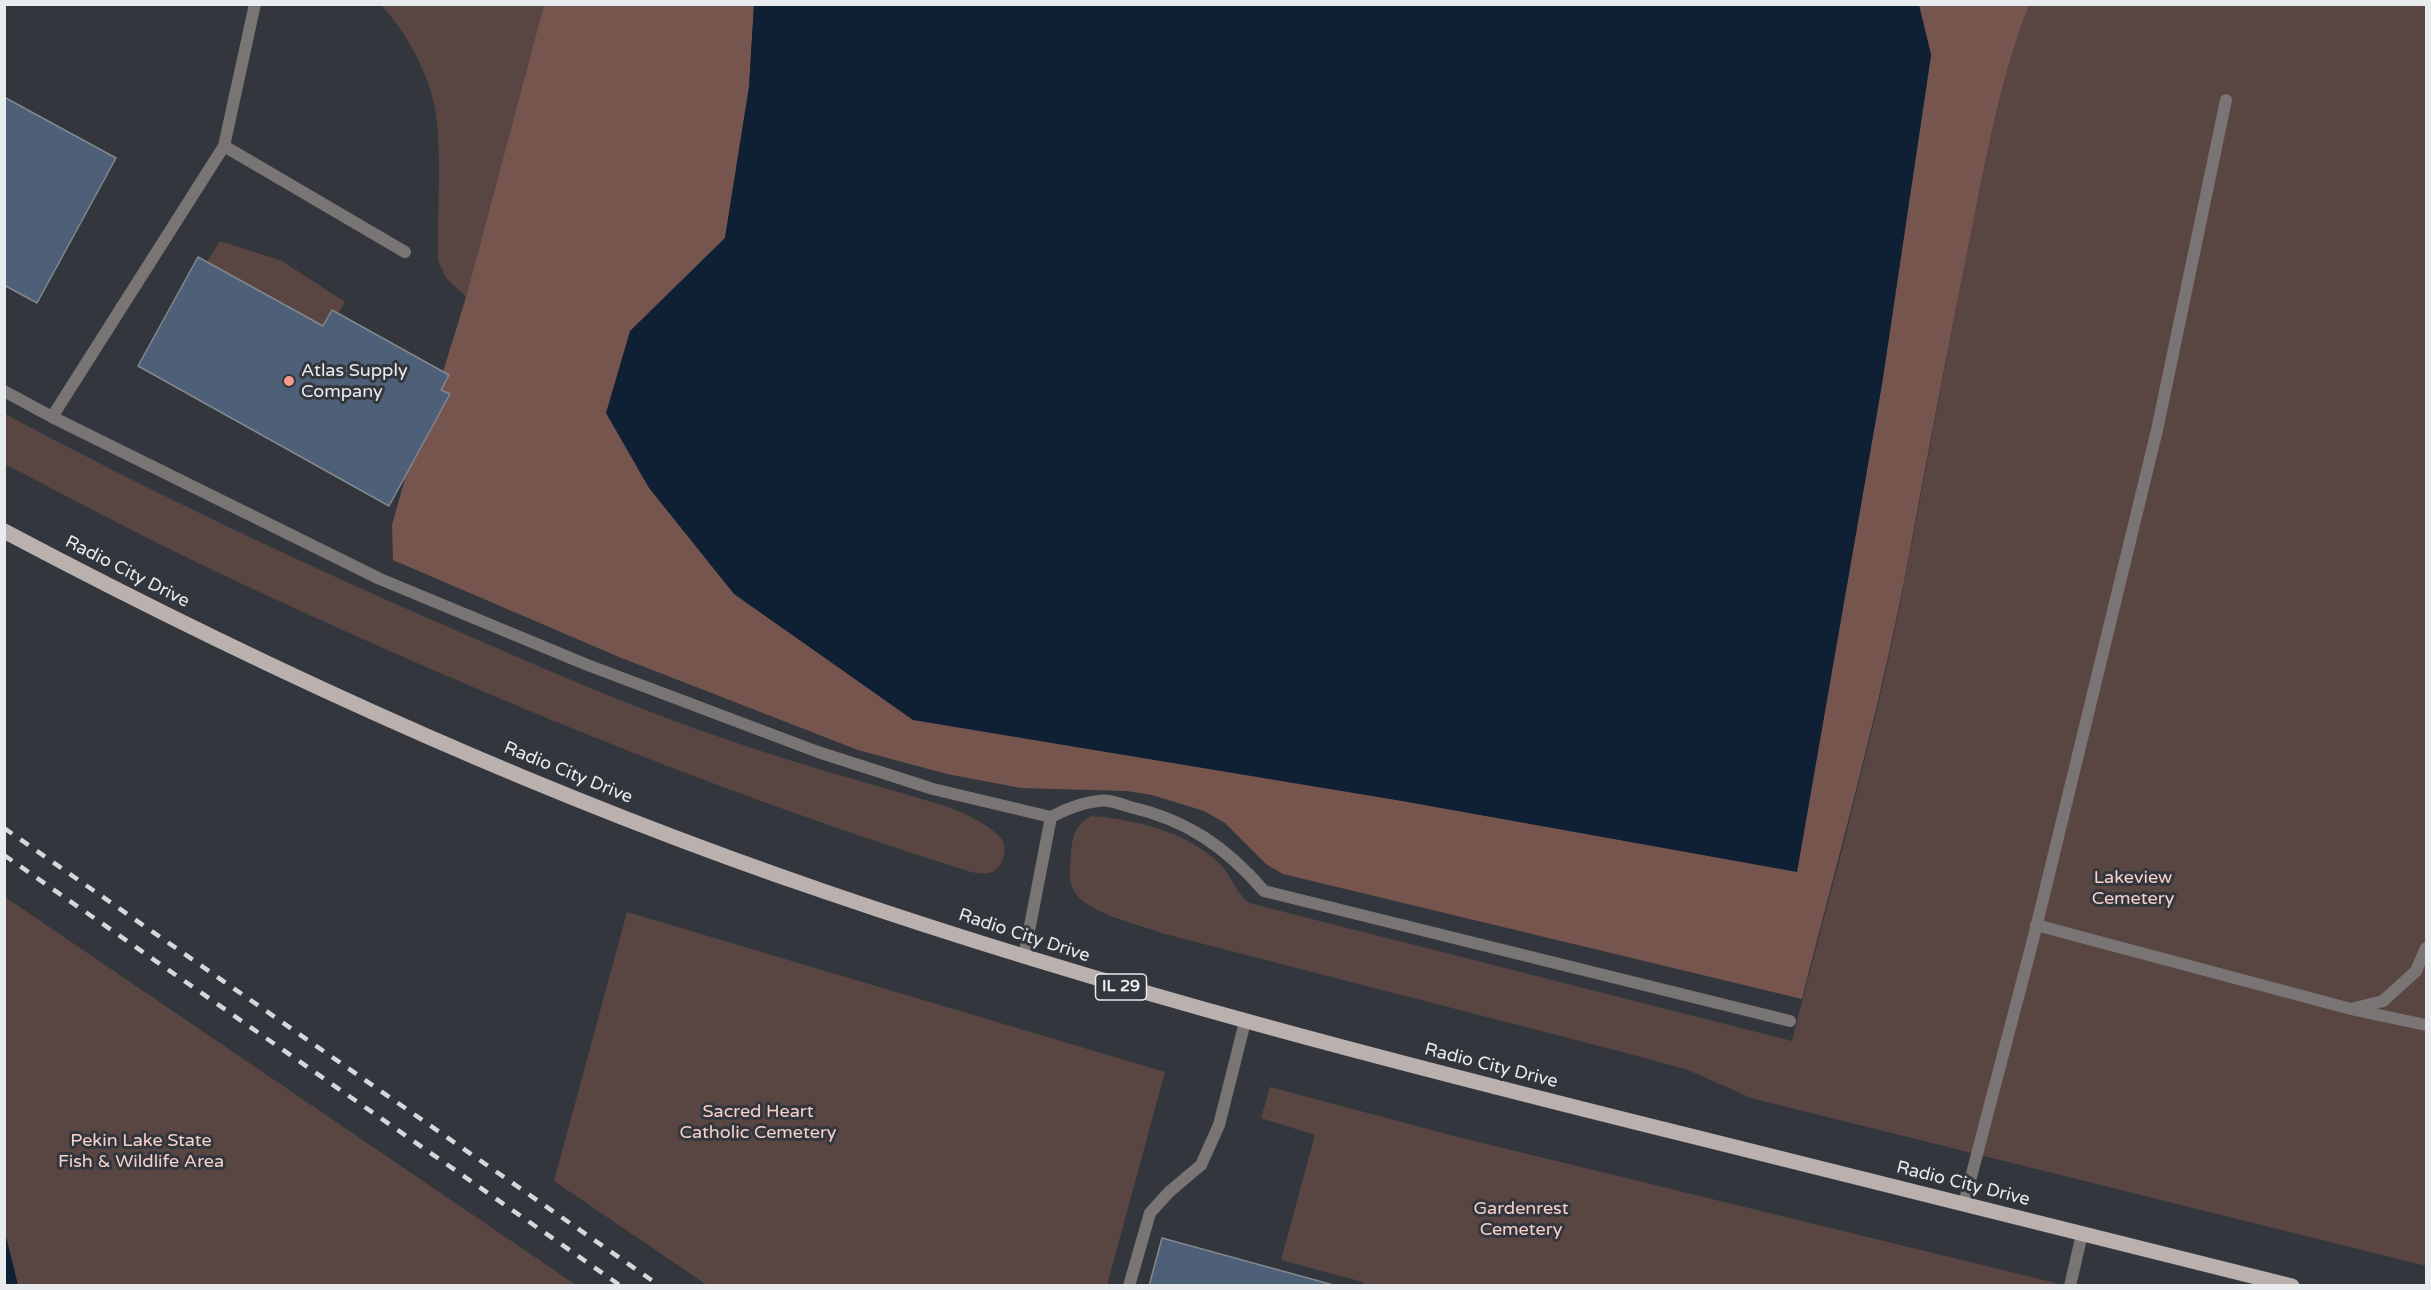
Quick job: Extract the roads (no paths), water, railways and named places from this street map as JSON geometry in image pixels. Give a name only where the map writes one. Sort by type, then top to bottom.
[{"type":"main road","name":"Radio City Drive","points":[[4,531],[93,578],[358,705],[534,780],[770,873],[1024,957],[1245,1022],[1591,1112],[2292,1286]]},
{"type":"lane","points":[[52,417],[224,146],[255,4]]},
{"type":"lane","points":[[1964,1204],[2036,925],[2157,430],[2226,100]]},
{"type":"lane","points":[[224,146],[405,252]]},
{"type":"lane","points":[[4,391],[380,579],[585,664],[818,752],[933,789],[1051,817],[1073,806],[1101,800],[1139,809],[1188,826],[1243,868],[1264,891],[1790,1021]]},
{"type":"lane","points":[[1024,957],[1051,817]]},
{"type":"lane","points":[[2036,925],[2350,1009],[2427,1025]]},
{"type":"lane","points":[[2350,1009],[2384,1001],[2416,971],[2427,948]]},
{"type":"lane","points":[[1129,1286],[1150,1213],[1169,1192],[1201,1165],[1218,1125],[1245,1022]]},
{"type":"lane","points":[[2070,1286],[2082,1234]]},
{"type":"water","points":[[754,5],[1919,5],[1931,55],[1882,384],[1797,872],[1408,802],[913,720],[734,594],[649,488],[606,413],[630,331],[725,238],[749,87]]},
{"type":"water","points":[[5,1232],[18,1285],[5,1285]]},
{"type":"railway","points":[[4,828],[660,1286]]},
{"type":"railway","points":[[4,855],[621,1286]]},
{"type":"place","name":"Atlas Supply Company","points":[[289,381]]},
{"type":"park label","name":"Lakeview Cemetery","points":[[2133,888]]},
{"type":"park label","name":"Sacred Heart Catholic Cemetery","points":[[758,1122]]},
{"type":"park label","name":"Pekin Lake State Fish & Wildlife Area","points":[[141,1151]]},
{"type":"park label","name":"Gardenrest Cemetery","points":[[1521,1219]]}]
